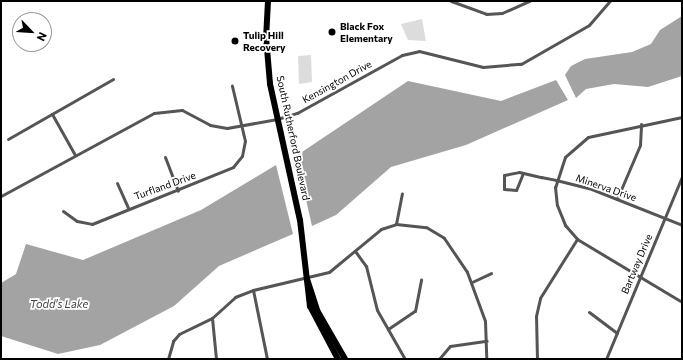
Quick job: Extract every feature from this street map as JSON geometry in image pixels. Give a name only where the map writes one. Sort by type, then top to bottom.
[{"type":"highway","name":"South Rutherford Boulevard","points":[[268,1],[268,62],[277,119],[300,220],[307,279],[314,318],[338,359]]},
{"type":"highway","name":"South Rutherford Boulevard","points":[[307,279],[318,312],[345,359]]},
{"type":"street","points":[[451,1],[486,14],[502,13],[529,1]]},
{"type":"street","points":[[461,5],[463,1]]},
{"type":"street","name":"Kensington Drive","points":[[1,196],[74,155],[164,110],[182,110],[218,127],[242,127],[297,113],[411,52],[434,52],[483,67],[521,64],[589,25],[610,1]]},
{"type":"street","points":[[8,139],[114,79]]},
{"type":"street","name":"Turfland Drive","points":[[63,210],[76,220],[92,224],[128,208],[178,191],[225,172],[238,162],[245,148],[242,127],[232,86]]},
{"type":"street","points":[[52,114],[74,155]]},
{"type":"street","points":[[682,117],[641,124],[584,139],[568,153],[556,180],[557,204],[565,225],[577,239],[682,302]]},
{"type":"street","points":[[618,198],[640,145],[641,124]]},
{"type":"street","points":[[165,157],[178,191]]},
{"type":"street","name":"Minerva Drive","points":[[523,173],[516,190],[504,189],[501,180],[505,174],[523,173],[556,180],[618,198],[682,226]]},
{"type":"street","name":"Bartway Drive","points":[[606,359],[682,176]]},
{"type":"street","points":[[117,183],[128,208]]},
{"type":"street","points":[[396,224],[402,194]]},
{"type":"street","points":[[168,359],[173,341],[179,334],[212,318],[235,297],[253,290],[307,279],[329,272],[382,229],[396,224],[426,227],[444,238],[458,254],[472,282],[485,321],[487,341],[486,359]]},
{"type":"street","points":[[537,359],[536,316],[540,298],[577,239]]},
{"type":"street","points":[[355,251],[366,266],[377,310],[405,359]]},
{"type":"street","points":[[472,282],[491,273]]},
{"type":"street","points":[[388,330],[415,311],[421,280]]},
{"type":"street","points":[[253,290],[267,359]]},
{"type":"street","points":[[589,312],[617,333]]},
{"type":"street","points":[[212,318],[216,359]]},
{"type":"street","points":[[439,359],[450,346],[465,342],[487,341]]},
{"type":"shaded area","points":[[422,19],[426,41],[408,40],[401,24]]},
{"type":"shaded area","points":[[311,55],[312,82],[299,84],[298,56]]},
{"type":"water","points":[[682,16],[682,76],[648,87],[614,84],[586,89],[576,98],[565,75],[571,66],[585,59],[632,52],[651,44],[660,30]]},
{"type":"water","points":[[556,80],[568,100],[466,145],[391,167],[336,215],[312,226],[296,156],[408,81],[501,101]]},
{"type":"water","name":"Todd's Lake","points":[[276,165],[293,234],[219,266],[174,306],[100,345],[58,354],[1,336],[1,283],[16,274],[26,244],[83,260],[201,210]]},
{"type":"place","name":"Black Fox Elementary","points":[[332,32]]},
{"type":"place","name":"Tulip Hill Recovery","points":[[235,41]]}]
